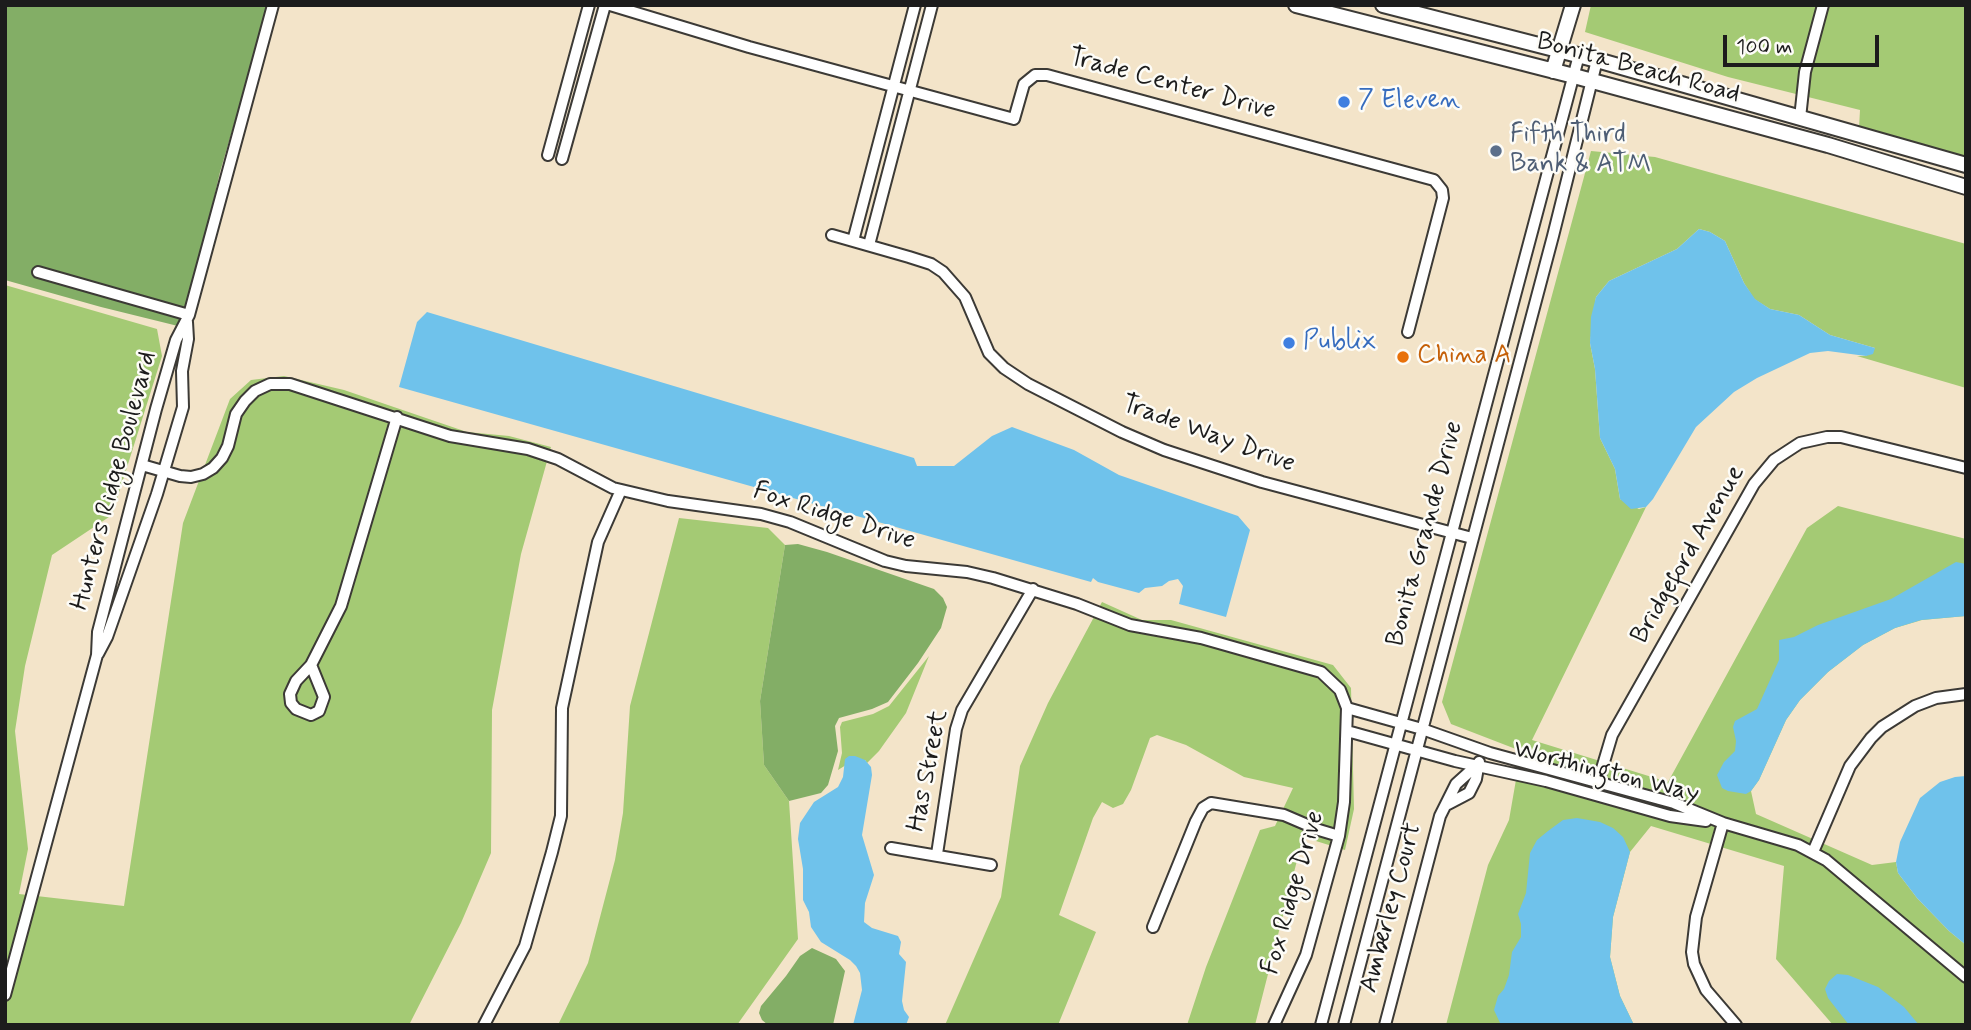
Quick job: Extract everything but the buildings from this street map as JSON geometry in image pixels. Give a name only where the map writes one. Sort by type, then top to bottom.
[{"type":"street","name":"Hunters Ridge Boulevard","points":[[5,995],[97,655],[98,632],[142,465],[176,340],[188,318],[273,5]]},
{"type":"street","points":[[548,155],[589,5]]},
{"type":"street","points":[[562,159],[607,5]]},
{"type":"street","name":"Trade Center Drive","points":[[607,5],[893,88],[1014,119],[1024,84],[1035,75],[1047,75],[1434,180],[1443,198],[1408,332]]},
{"type":"street","points":[[853,241],[915,5]]},
{"type":"street","points":[[869,245],[932,5]]},
{"type":"street","name":"Bonita Beach Road","points":[[1296,5],[1574,76],[1828,145],[1966,187]]},
{"type":"street","name":"Bonita Beach Road","points":[[1383,5],[1579,55],[1966,165]]},
{"type":"street","points":[[1553,71],[1573,5]]},
{"type":"street","points":[[1800,118],[1805,72],[1823,5]]},
{"type":"street","name":"Bonita Grande Drive","points":[[1321,1025],[1579,55]]},
{"type":"street","name":"Bonita Grande Drive","points":[[1344,1025],[1597,60]]},
{"type":"street","name":"Trade Way Drive","points":[[832,235],[931,264],[943,272],[965,297],[989,353],[1004,368],[1028,384],[1122,432],[1164,450],[1262,482],[1472,538]]},
{"type":"street","points":[[38,272],[188,318]]},
{"type":"street","name":"Hunters Ridge Boulevard","points":[[97,655],[107,637],[183,407],[182,371],[188,339],[188,318]]},
{"type":"street","name":"Fox Ridge Drive","points":[[142,465],[191,477],[213,468],[228,446],[236,414],[245,401],[255,391],[270,384],[289,384],[465,440],[528,449],[558,458],[586,475],[621,490],[668,501],[761,514],[790,522],[885,561],[906,566],[967,572],[1032,589],[1130,625],[1201,638],[1321,672],[1340,690],[1348,708],[1339,836],[1306,955],[1274,1025]]},
{"type":"street","points":[[312,664],[341,606],[397,417]]},
{"type":"street","name":"Bridgeford Avenue","points":[[1598,782],[1612,735],[1754,484],[1773,460],[1800,443],[1827,437],[1842,437],[1966,468]]},
{"type":"street","points":[[484,1025],[525,946],[552,852],[561,816],[562,708],[598,542],[621,490]]},
{"type":"street","name":"Has Street","points":[[937,854],[961,710],[1032,589]]},
{"type":"street","points":[[1813,852],[1850,766],[1871,738],[1882,727],[1915,706],[1936,698],[1966,694]]},
{"type":"street","name":"Worthington Way","points":[[1348,708],[1401,722],[1483,750],[1674,803],[1723,823],[1813,852],[1966,977]]},
{"type":"street","name":"Worthington Way","points":[[1347,731],[1546,781],[1670,816],[1723,823]]},
{"type":"street","name":"Worthington Way","points":[[1478,765],[1483,750]]},
{"type":"street","name":"Amberley Court","points":[[1384,1025],[1440,816],[1448,804],[1469,793],[1476,779],[1478,765]]},
{"type":"street","points":[[1153,927],[1196,821],[1203,808],[1211,803],[1284,815],[1339,836]]},
{"type":"street","points":[[1723,823],[1696,917],[1692,952],[1698,977],[1736,1025]]},
{"type":"street","name":"Has Street","points":[[891,848],[991,865]]},
{"type":"green space","points":[[5,5],[269,5],[220,172],[182,327],[5,280]]},
{"type":"green space","points":[[1591,5],[1966,5],[1966,158],[1859,128],[1860,110],[1728,77],[1585,32]]},
{"type":"green space","points":[[1591,151],[1655,157],[1966,244],[1966,388],[1857,356],[1866,356],[1875,348],[1830,335],[1799,315],[1770,309],[1754,299],[1725,241],[1710,232],[1699,229],[1677,249],[1609,281],[1596,297],[1590,343],[1595,369],[1600,438],[1615,469],[1620,499],[1639,509],[1646,507],[1532,740],[1668,782],[1807,528],[1838,506],[1966,539],[1966,616],[1922,620],[1895,628],[1863,645],[1828,672],[1800,700],[1786,720],[1759,780],[1751,791],[1756,814],[1872,865],[1896,862],[1898,873],[1917,898],[1966,945],[1966,1025],[1833,1025],[1776,959],[1784,866],[1651,826],[1630,852],[1613,917],[1610,957],[1620,996],[1634,1025],[1446,1025],[1488,865],[1509,820],[1521,751],[1451,724],[1442,702]]},
{"type":"green space","points":[[5,285],[157,329],[162,356],[112,515],[52,555],[25,666],[15,731],[28,849],[19,894],[124,906],[183,523],[230,399],[251,380],[284,376],[344,390],[467,432],[509,436],[551,447],[521,554],[492,710],[491,853],[461,923],[409,1025],[5,1025]]},
{"type":"green space","points":[[679,518],[768,528],[785,545],[760,701],[764,765],[789,801],[798,939],[737,1025],[558,1025],[588,963],[615,860],[623,813],[630,706]]},
{"type":"green space","points":[[798,544],[934,589],[947,607],[941,628],[888,702],[839,718],[835,726],[838,751],[828,785],[821,793],[789,801],[764,765],[760,701],[785,545]]},
{"type":"green space","points":[[1102,602],[1142,620],[1171,620],[1333,665],[1351,688],[1354,809],[1345,850],[1303,837],[1255,1025],[1187,1025],[1206,967],[1260,830],[1275,826],[1293,788],[1244,777],[1186,745],[1157,735],[1150,738],[1131,790],[1123,804],[1113,808],[1102,802],[1093,818],[1059,915],[1096,932],[1058,1025],[945,1025],[1001,897],[1020,766],[1048,703]]},
{"type":"green space","points":[[929,656],[906,713],[879,751],[867,763],[865,760],[838,770],[842,753],[842,722],[873,714],[889,706]]},
{"type":"green space","points":[[812,948],[836,959],[845,971],[833,1025],[768,1025],[759,1013],[761,1006],[800,956]]},
{"type":"water","points":[[1699,229],[1725,241],[1744,283],[1755,299],[1770,309],[1799,315],[1830,335],[1875,348],[1873,354],[1866,356],[1828,351],[1810,353],[1734,392],[1696,427],[1646,507],[1631,509],[1620,499],[1615,469],[1600,438],[1595,369],[1590,343],[1591,317],[1596,297],[1609,281],[1677,249]]},
{"type":"water","points":[[427,312],[914,458],[917,466],[954,466],[992,436],[1012,427],[1074,450],[1119,475],[1238,516],[1250,530],[1226,617],[1179,604],[1183,586],[1178,579],[1162,586],[1145,588],[1139,593],[1098,582],[1093,578],[1091,582],[399,387],[417,322]]},
{"type":"water","points":[[1956,562],[1966,564],[1966,616],[1921,620],[1895,628],[1863,645],[1828,672],[1800,700],[1786,720],[1759,780],[1751,791],[1746,794],[1722,788],[1717,775],[1724,762],[1735,751],[1735,721],[1757,709],[1779,660],[1779,640],[1794,637],[1818,625],[1891,599]]},
{"type":"water","points":[[849,756],[865,760],[871,767],[872,775],[862,835],[874,875],[865,903],[864,922],[872,928],[898,936],[901,942],[899,954],[906,962],[902,1001],[909,1017],[906,1025],[853,1025],[862,990],[860,973],[850,960],[821,942],[811,927],[809,912],[803,900],[803,869],[798,839],[800,823],[814,802],[838,787],[843,777],[845,759]]},
{"type":"water","points":[[1966,776],[1966,945],[1917,898],[1898,873],[1896,862],[1900,842],[1920,798],[1940,782]]},
{"type":"water","points":[[1577,818],[1600,822],[1613,828],[1623,837],[1630,852],[1613,917],[1610,957],[1620,996],[1634,1025],[1501,1025],[1494,1010],[1509,975],[1512,952],[1521,937],[1518,914],[1526,893],[1530,853],[1537,840],[1548,831],[1563,820]]},
{"type":"water","points":[[1837,974],[1848,975],[1878,987],[1904,1007],[1919,1025],[1849,1025],[1828,998],[1825,989]]},
{"type":"place","name":"7 Eleven","points":[[1344,102]]},
{"type":"place","name":"Fifth Third Bank & ATM","points":[[1496,151]]},
{"type":"place","name":"Publix","points":[[1289,343]]},
{"type":"place","name":"China A","points":[[1403,357]]}]
